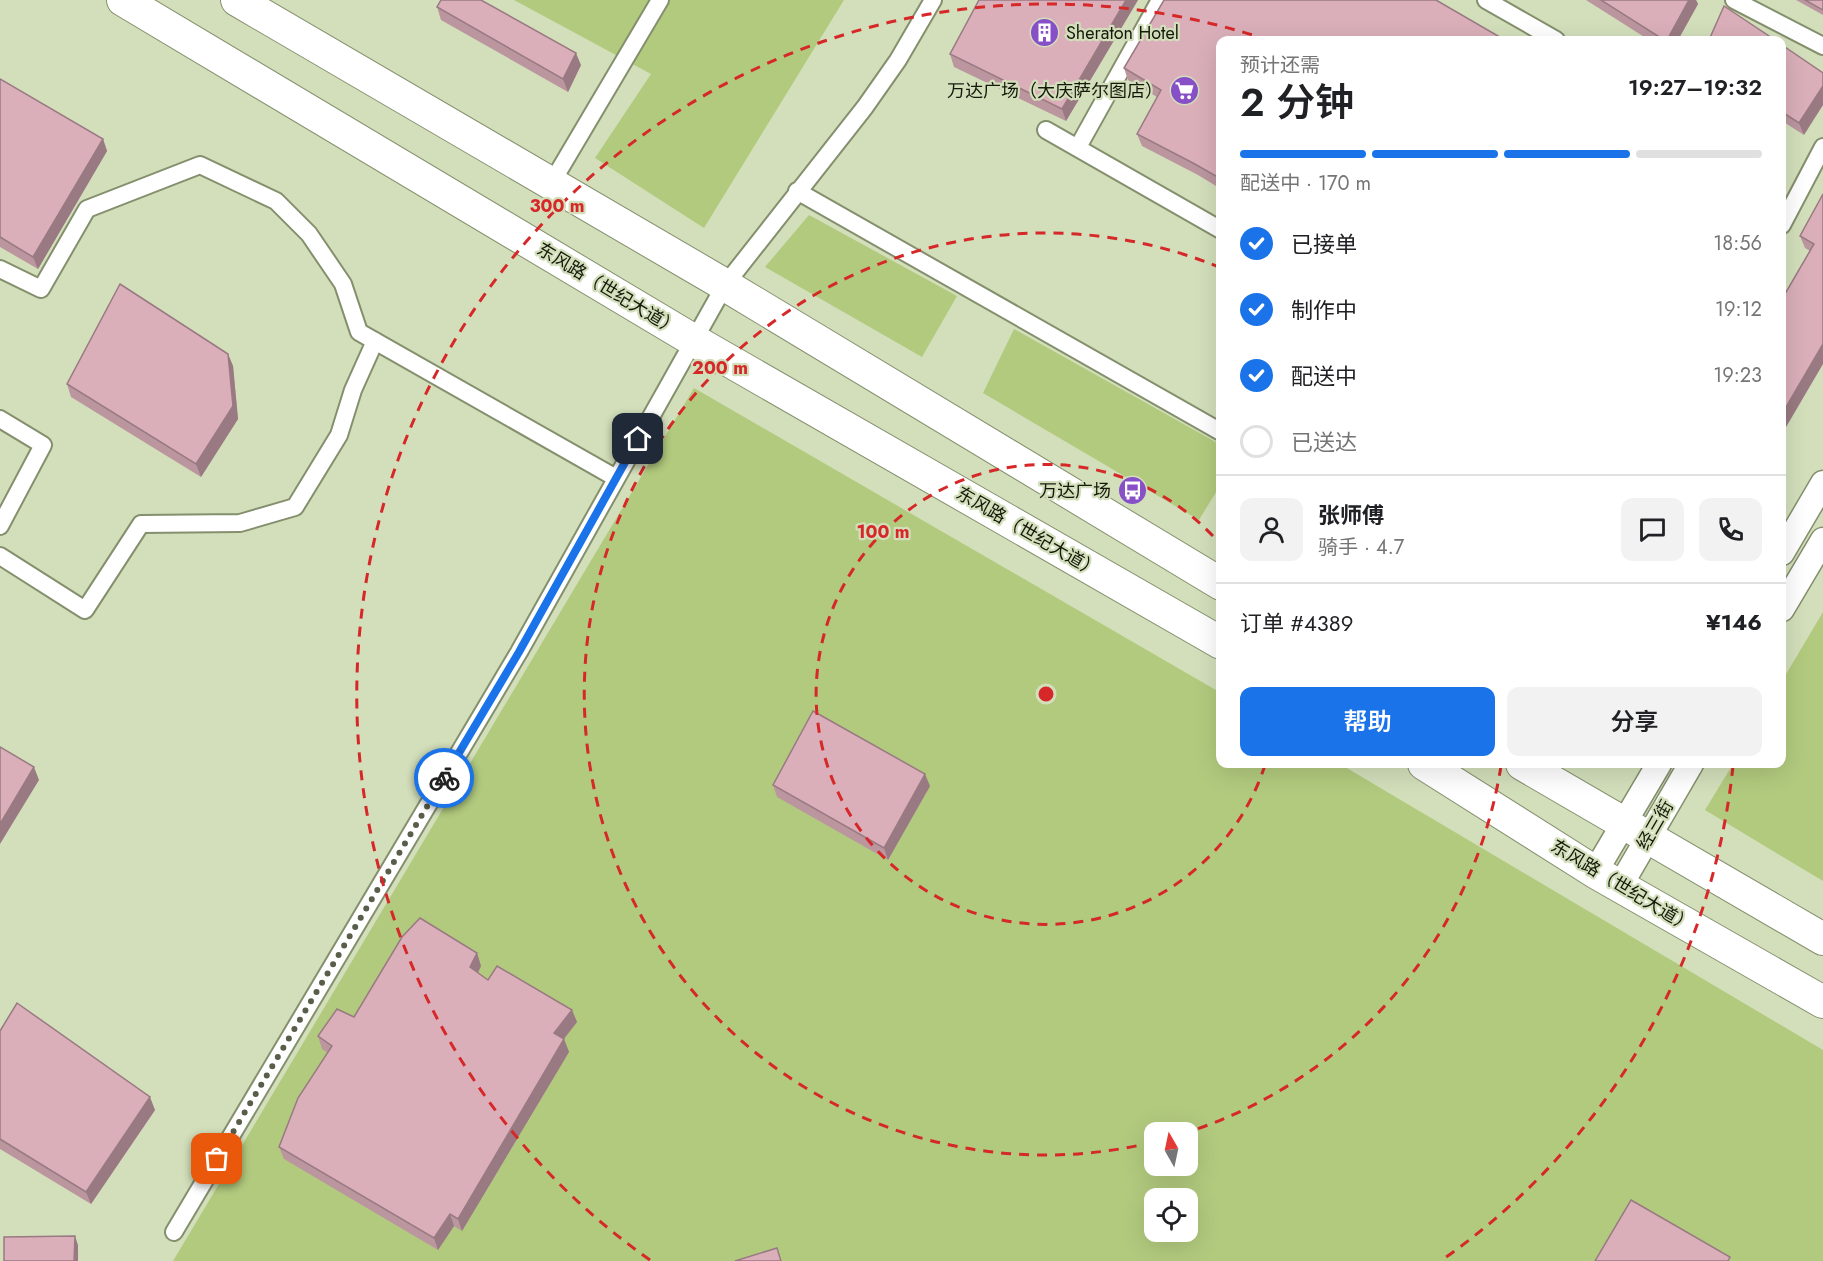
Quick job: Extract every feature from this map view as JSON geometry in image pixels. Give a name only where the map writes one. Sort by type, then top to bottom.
[{"type":"highway","name":"东风路（世纪大道）","points":[[123,0],[693,340],[1216,640]]},
{"type":"highway","points":[[237,0],[725,285],[1216,581]]},
{"type":"highway","name":"东风路（世纪大道）","points":[[1430,768],[1607,879],[1823,1002]]},
{"type":"highway","points":[[1529,768],[1823,939]]},
{"type":"main road","points":[[1786,546],[1823,483]]},
{"type":"main road","points":[[1786,602],[1823,540]]},
{"type":"main road","name":"经三街","points":[[1636,831],[1658,768]]},
{"type":"main road","name":"经三街","points":[[1607,879],[1636,831],[1688,768]]},
{"type":"street","points":[[551,184],[660,0]]},
{"type":"street","points":[[174,1232],[519,652],[725,285],[865,107],[898,60],[933,0]]},
{"type":"street","points":[[1077,147],[1160,0]]},
{"type":"street","points":[[1486,0],[1549,36]]},
{"type":"street","points":[[1734,0],[1823,46]]},
{"type":"street","points":[[1046,130],[1216,227]]},
{"type":"street","points":[[1786,217],[1823,147]]},
{"type":"street","points":[[0,269],[41,290],[87,209],[200,165],[276,201],[309,234],[343,284],[359,332],[616,478]]},
{"type":"street","points":[[797,191],[1216,429]]},
{"type":"street","points":[[0,556],[85,610],[141,524],[240,523],[295,507],[339,435],[353,390],[375,341]]},
{"type":"street","points":[[0,419],[43,444],[0,526]]},
{"type":"green space","points":[[514,0],[844,0],[704,228],[595,158],[651,74]]},
{"type":"green space","points":[[809,215],[957,296],[922,357],[765,267]]},
{"type":"green space","points":[[1014,329],[1216,442],[1216,492],[1199,520],[983,393]]},
{"type":"green space","points":[[694,388],[1216,690],[1216,768],[1347,768],[1823,1050],[1823,1261],[173,1261]]},
{"type":"green space","points":[[1823,612],[1823,881],[1705,810],[1731,768],[1786,768],[1786,674]]},
{"type":"building","points":[[441,0],[481,0],[576,53],[563,79],[437,7]]},
{"type":"building","name":"Sheraton Hotel","points":[[979,0],[1126,0],[1062,109],[950,54]]},
{"type":"building","name":"万达广场（大庆萨尔图店）","points":[[1164,0],[1436,0],[1498,36],[1216,36],[1216,176],[1137,134],[1161,90],[1124,68]]},
{"type":"building","points":[[1601,0],[1689,0],[1669,36],[1658,36]]},
{"type":"building","points":[[1805,0],[1823,0],[1823,10]]},
{"type":"building","points":[[1724,6],[1769,36],[1711,36]]},
{"type":"building","points":[[1786,48],[1823,73],[1823,86],[1799,123],[1786,115]]},
{"type":"building","points":[[0,79],[103,139],[33,257],[0,237]]},
{"type":"building","points":[[1823,194],[1823,344],[1786,407],[1786,292],[1814,244],[1800,236]]},
{"type":"building","points":[[120,284],[228,354],[233,406],[196,464],[67,384]]},
{"type":"building","points":[[813,711],[925,774],[884,848],[773,785]]},
{"type":"building","points":[[0,747],[34,767],[0,824]]},
{"type":"building","points":[[420,918],[477,953],[470,967],[488,980],[497,966],[572,1010],[554,1033],[564,1039],[458,1219],[450,1214],[434,1238],[279,1147],[298,1098],[332,1046],[318,1036],[337,1009],[354,1017],[402,937]]},
{"type":"building","points":[[17,1003],[150,1097],[86,1192],[0,1139],[0,1031]]},
{"type":"building","points":[[1631,1200],[1730,1257],[1728,1261],[1595,1261]]},
{"type":"building","points":[[75,1236],[74,1261],[4,1261],[4,1237]]},
{"type":"building","points":[[777,1248],[781,1261],[735,1261]]},
{"type":"way so far","points":[[217,1159],[444,778]]},
{"type":"place","name":"Sheraton Hotel","points":[[1045,33]]},
{"type":"place","name":"万达广场（大庆萨尔图店）","points":[[1184,91]]},
{"type":"place","name":"万达广场","points":[[1132,491]]},
{"type":"route","points":[[444,778],[519,652],[638,439]]}]
